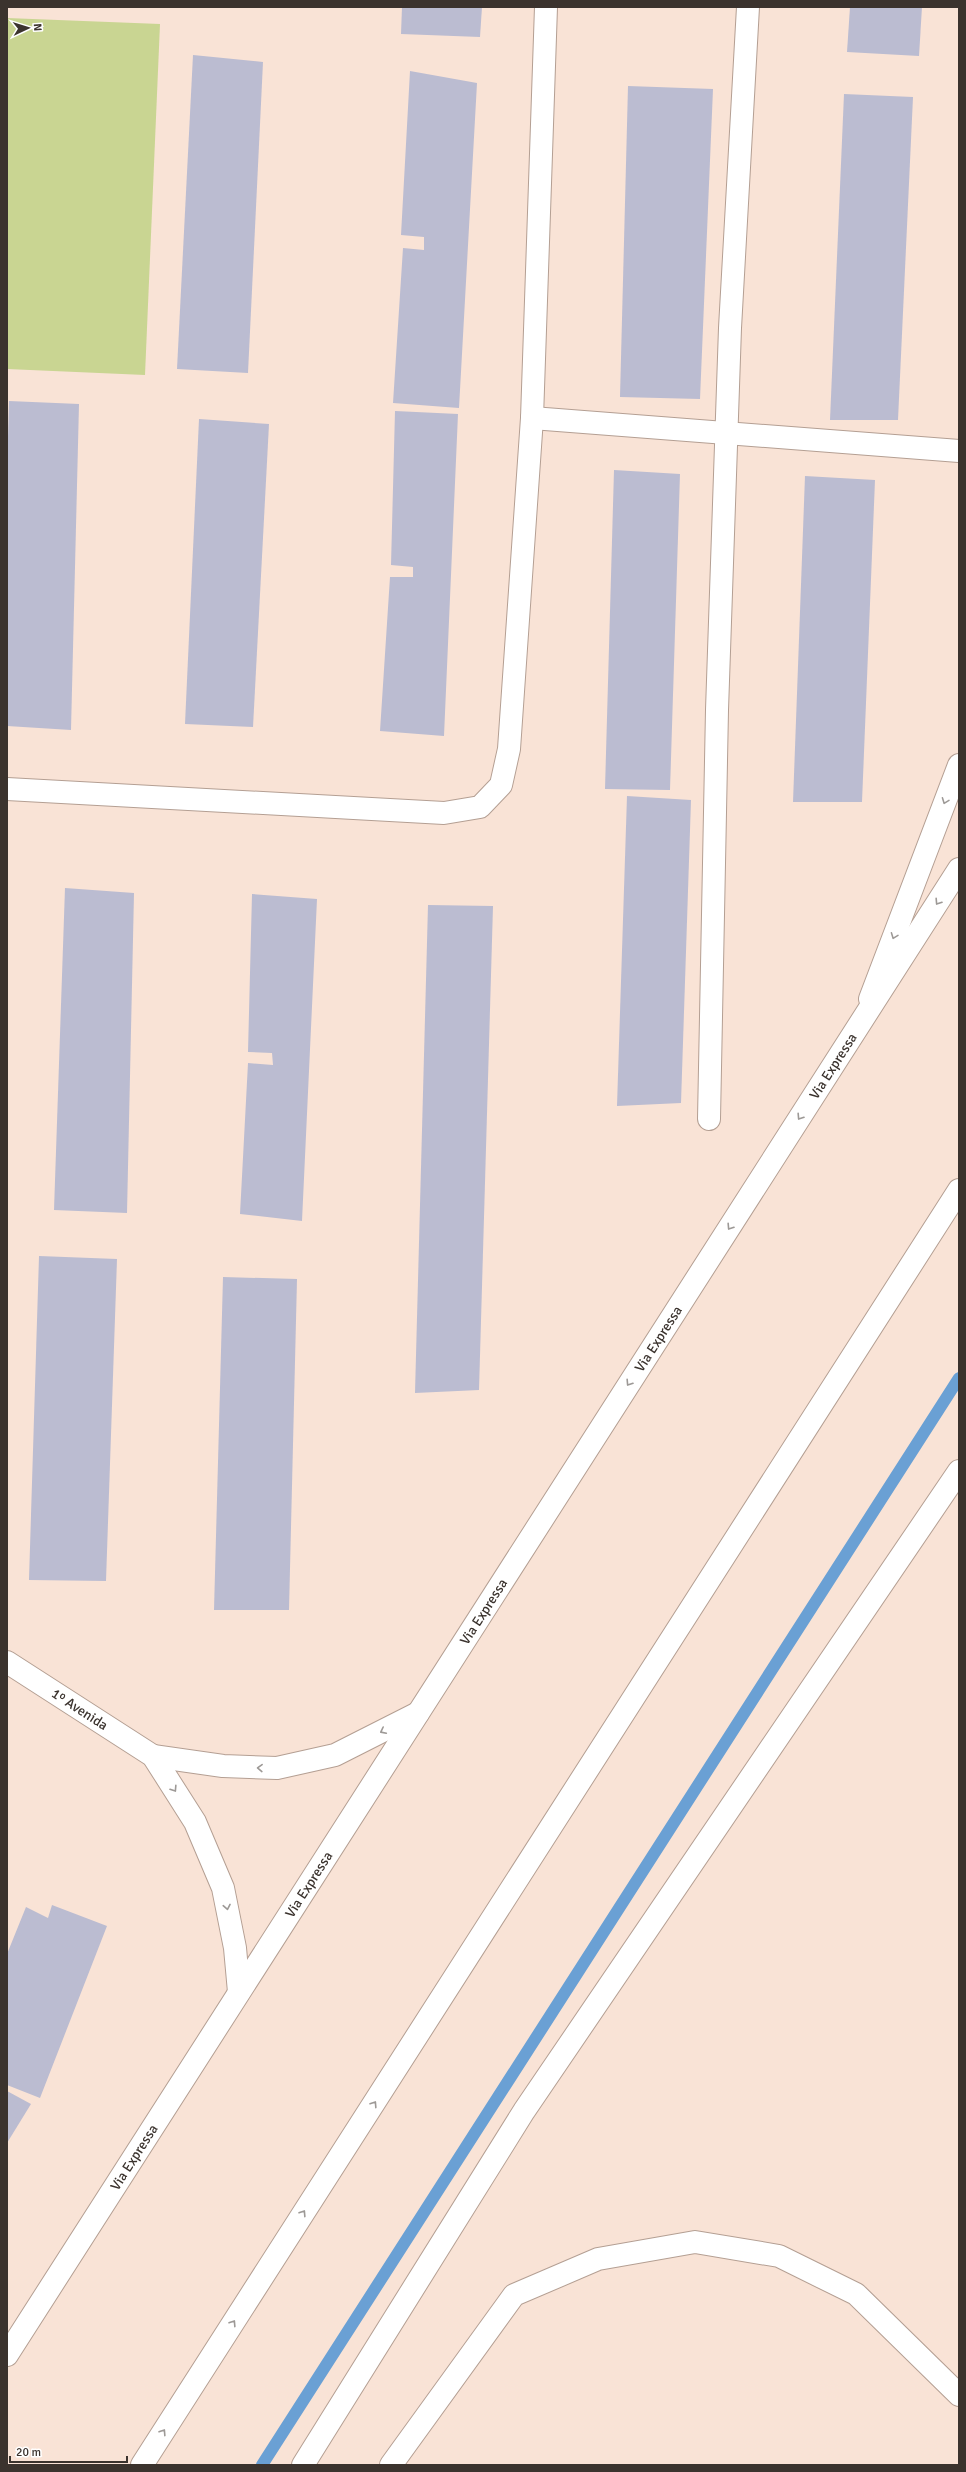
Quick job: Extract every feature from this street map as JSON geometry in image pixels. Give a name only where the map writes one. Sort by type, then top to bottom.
[{"type":"street","points":[[7,789],[444,813],[480,807],[501,785],[509,749],[532,418],[546,7]]},
{"type":"street","points":[[709,1119],[717,710],[726,434],[730,328],[748,7]]},
{"type":"street","points":[[532,418],[959,451]]},
{"type":"street","points":[[862,1020],[959,765]]},
{"type":"street","name":"Via Expressa","points":[[7,2355],[959,869]]},
{"type":"street","points":[[142,2465],[959,1190]]},
{"type":"street","points":[[303,2465],[524,2111],[959,1471]]},
{"type":"street","name":"1º Avenida","points":[[7,1662],[153,1756]]},
{"type":"street","points":[[153,1756],[223,1766],[277,1768],[335,1755],[418,1713]]},
{"type":"street","points":[[153,1756],[195,1822],[223,1888],[235,1948],[239,1992]]},
{"type":"street","points":[[391,2465],[514,2295],[598,2259],[696,2242],[779,2256],[856,2294],[959,2395]]},
{"type":"green space","points":[[7,18],[160,24],[145,375],[7,369]]},
{"type":"building","points":[[402,7],[482,7],[480,37],[401,34]]},
{"type":"building","points":[[850,7],[922,7],[919,56],[847,52]]},
{"type":"building","points":[[193,55],[263,62],[248,373],[177,369]]},
{"type":"building","points":[[410,71],[477,83],[459,408],[393,403],[403,248],[424,250],[424,237],[401,235]]},
{"type":"building","points":[[628,86],[713,89],[700,399],[620,397]]},
{"type":"building","points":[[844,94],[913,97],[898,420],[830,420]]},
{"type":"building","points":[[9,401],[79,404],[71,730],[7,726],[7,473]]},
{"type":"building","points":[[395,411],[458,414],[444,736],[380,731],[390,577],[413,577],[413,567],[391,565]]},
{"type":"building","points":[[199,419],[269,424],[253,727],[185,724]]},
{"type":"building","points":[[614,470],[680,474],[670,790],[605,789]]},
{"type":"building","points":[[805,476],[875,480],[862,802],[793,802]]},
{"type":"building","points":[[627,796],[691,800],[681,1103],[617,1106]]},
{"type":"building","points":[[65,888],[134,893],[127,1213],[54,1210]]},
{"type":"building","points":[[252,894],[317,899],[302,1221],[240,1214],[248,1063],[273,1065],[272,1053],[248,1052]]},
{"type":"building","points":[[428,905],[493,906],[479,1390],[415,1393]]},
{"type":"building","points":[[39,1256],[117,1259],[106,1581],[29,1580]]},
{"type":"building","points":[[223,1277],[297,1279],[289,1610],[214,1610]]},
{"type":"building","points":[[52,1905],[107,1926],[40,2098],[7,2085],[7,1954],[26,1907],[48,1918]]},
{"type":"building","points":[[7,2091],[31,2104],[7,2143]]},
{"type":"waterway","points":[[262,2465],[959,1378]]}]
